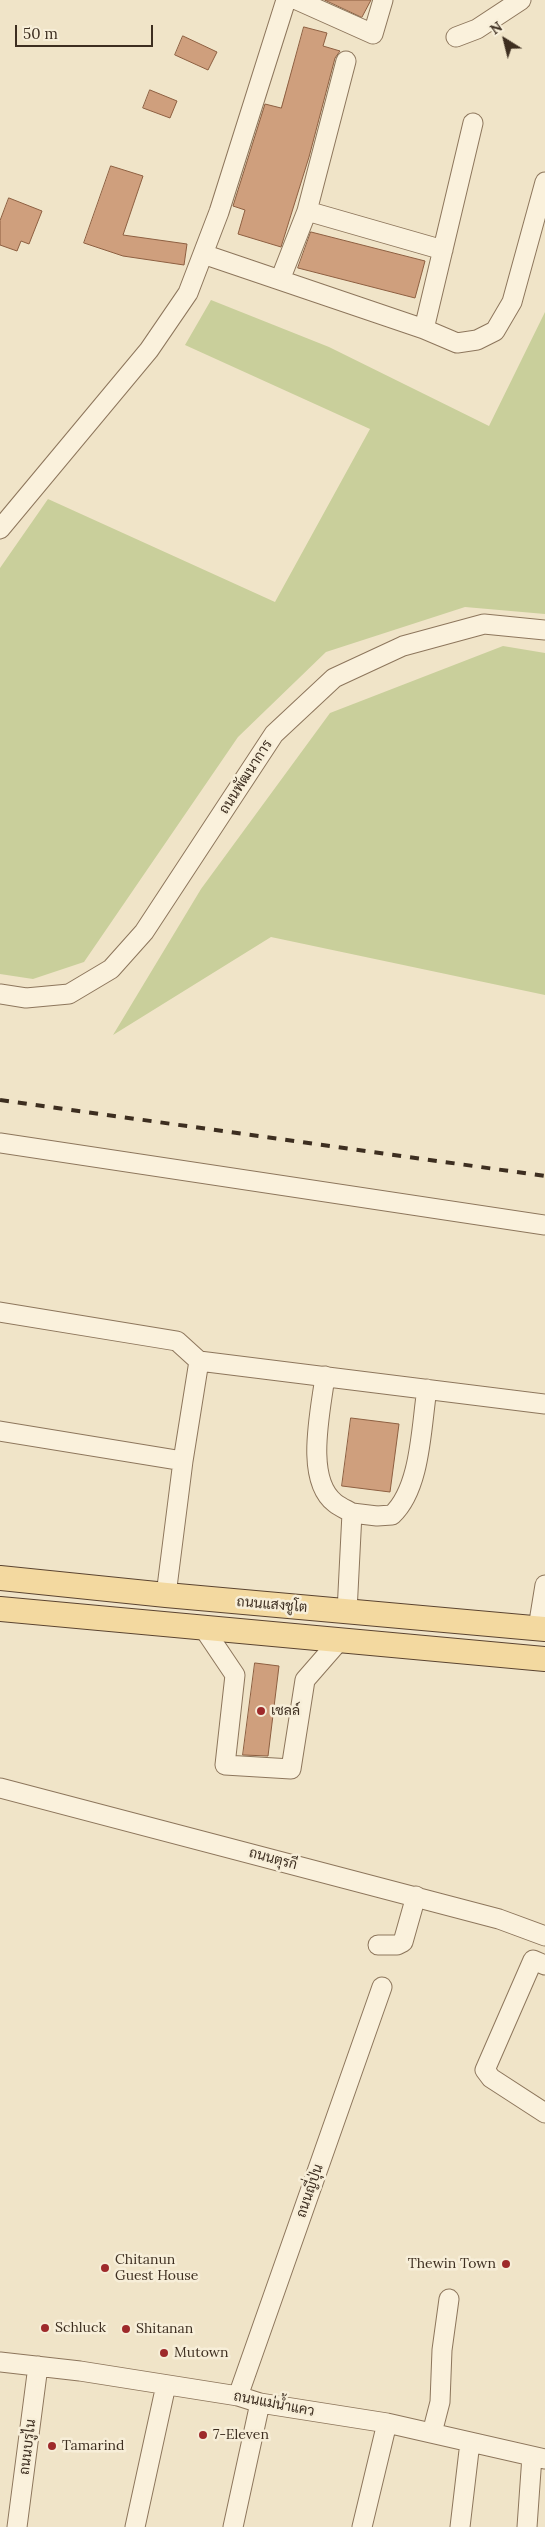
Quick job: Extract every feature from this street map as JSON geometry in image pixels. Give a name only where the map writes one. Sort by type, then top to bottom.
[{"type":"main road","name":"ถนนแสงชูโต","points":[[0,1578],[541,1629]]},
{"type":"main road","points":[[157,1624],[166,1595]]},
{"type":"main road","points":[[0,1609],[545,1659]]},
{"type":"main road","points":[[450,1651],[456,1621]]},
{"type":"street","points":[[0,529],[149,350],[188,293],[219,212],[286,0]]},
{"type":"street","points":[[297,0],[373,34],[384,0]]},
{"type":"street","points":[[456,37],[477,29],[521,0]]},
{"type":"street","points":[[280,280],[307,211],[346,61]]},
{"type":"street","points":[[424,329],[473,123]]},
{"type":"street","points":[[203,254],[424,329],[457,343],[477,340],[495,331],[512,302],[545,182]]},
{"type":"street","points":[[307,211],[443,250]]},
{"type":"street","name":"ถนนพัฒนาการ","points":[[0,994],[26,998],[69,994],[111,969],[144,932],[274,734],[334,678],[403,646],[484,624],[545,630]]},
{"type":"street","points":[[0,1143],[545,1225]]},
{"type":"street","points":[[0,1312],[177,1341],[199,1361],[545,1404]]},
{"type":"street","points":[[166,1595],[183,1461],[199,1361]]},
{"type":"street","points":[[325,1376],[316,1454],[319,1476],[327,1493],[335,1503],[352,1513],[377,1516],[392,1515],[406,1498],[415,1470],[427,1389]]},
{"type":"street","points":[[0,1431],[183,1461]]},
{"type":"street","points":[[348,1612],[352,1513]]},
{"type":"street","points":[[541,1629],[545,1585]]},
{"type":"street","points":[[204,1629],[235,1675],[225,1765],[291,1768],[305,1680],[339,1641]]},
{"type":"street","name":"ถนนตุรกี","points":[[0,1788],[416,1896],[500,1919],[545,1936]]},
{"type":"street","points":[[378,1945],[397,1945],[403,1942],[416,1896]]},
{"type":"street","points":[[545,1965],[533,1960],[485,2070],[491,2078],[545,2113]]},
{"type":"street","name":"ถนนญี่ปุ่น","points":[[238,2396],[382,1987]]},
{"type":"street","points":[[432,2433],[440,2402],[442,2350],[449,2299]]},
{"type":"street","name":"ถนนแม่น้ำแคว","points":[[0,2362],[166,2384],[238,2396],[260,2403],[387,2423],[539,2457]]},
{"type":"street","name":"ถนนบรูไน","points":[[17,2527],[38,2366]]},
{"type":"street","points":[[135,2527],[166,2384]]},
{"type":"street","points":[[233,2527],[260,2403]]},
{"type":"street","points":[[362,2527],[387,2423]]},
{"type":"street","points":[[460,2527],[470,2442]]},
{"type":"street","points":[[527,2527],[539,2457]]},
{"type":"green space","points":[[211,300],[329,347],[489,426],[545,312],[545,614],[465,607],[326,652],[238,737],[84,962],[33,979],[0,974],[0,568],[48,499],[275,602],[370,429],[185,345]]},
{"type":"green space","points":[[503,646],[545,653],[545,995],[271,937],[113,1035],[201,889],[330,713]]},
{"type":"building","points":[[325,0],[371,0],[362,17]]},
{"type":"building","points":[[304,27],[327,33],[323,46],[340,51],[335,58],[309,157],[281,247],[238,234],[245,210],[233,206],[265,104],[281,108]]},
{"type":"building","points":[[183,36],[217,52],[208,70],[175,55]]},
{"type":"building","points":[[150,90],[177,101],[170,118],[143,108]]},
{"type":"building","points":[[111,166],[143,176],[123,235],[187,244],[184,265],[123,256],[84,243]]},
{"type":"building","points":[[9,198],[42,211],[29,244],[21,241],[17,251],[0,245],[0,221]]},
{"type":"building","points":[[311,232],[425,261],[415,298],[298,268]]},
{"type":"building","points":[[351,1418],[399,1424],[390,1492],[342,1486]]},
{"type":"building","name":"เชลล์","points":[[255,1663],[279,1666],[268,1756],[243,1755]]},
{"type":"railway","points":[[0,1100],[545,1176]]},
{"type":"place","name":"เชลล์","points":[[261,1711]]},
{"type":"place","name":"Thewin Town","points":[[506,2264]]},
{"type":"place","name":"Chitanun Guest House","points":[[105,2268]]},
{"type":"place","name":"Schluck","points":[[45,2328]]},
{"type":"place","name":"Shitanan","points":[[126,2329]]},
{"type":"place","name":"Mutown","points":[[164,2353]]},
{"type":"place","name":"7-Eleven","points":[[203,2435]]},
{"type":"place","name":"Tamarind","points":[[52,2446]]}]
